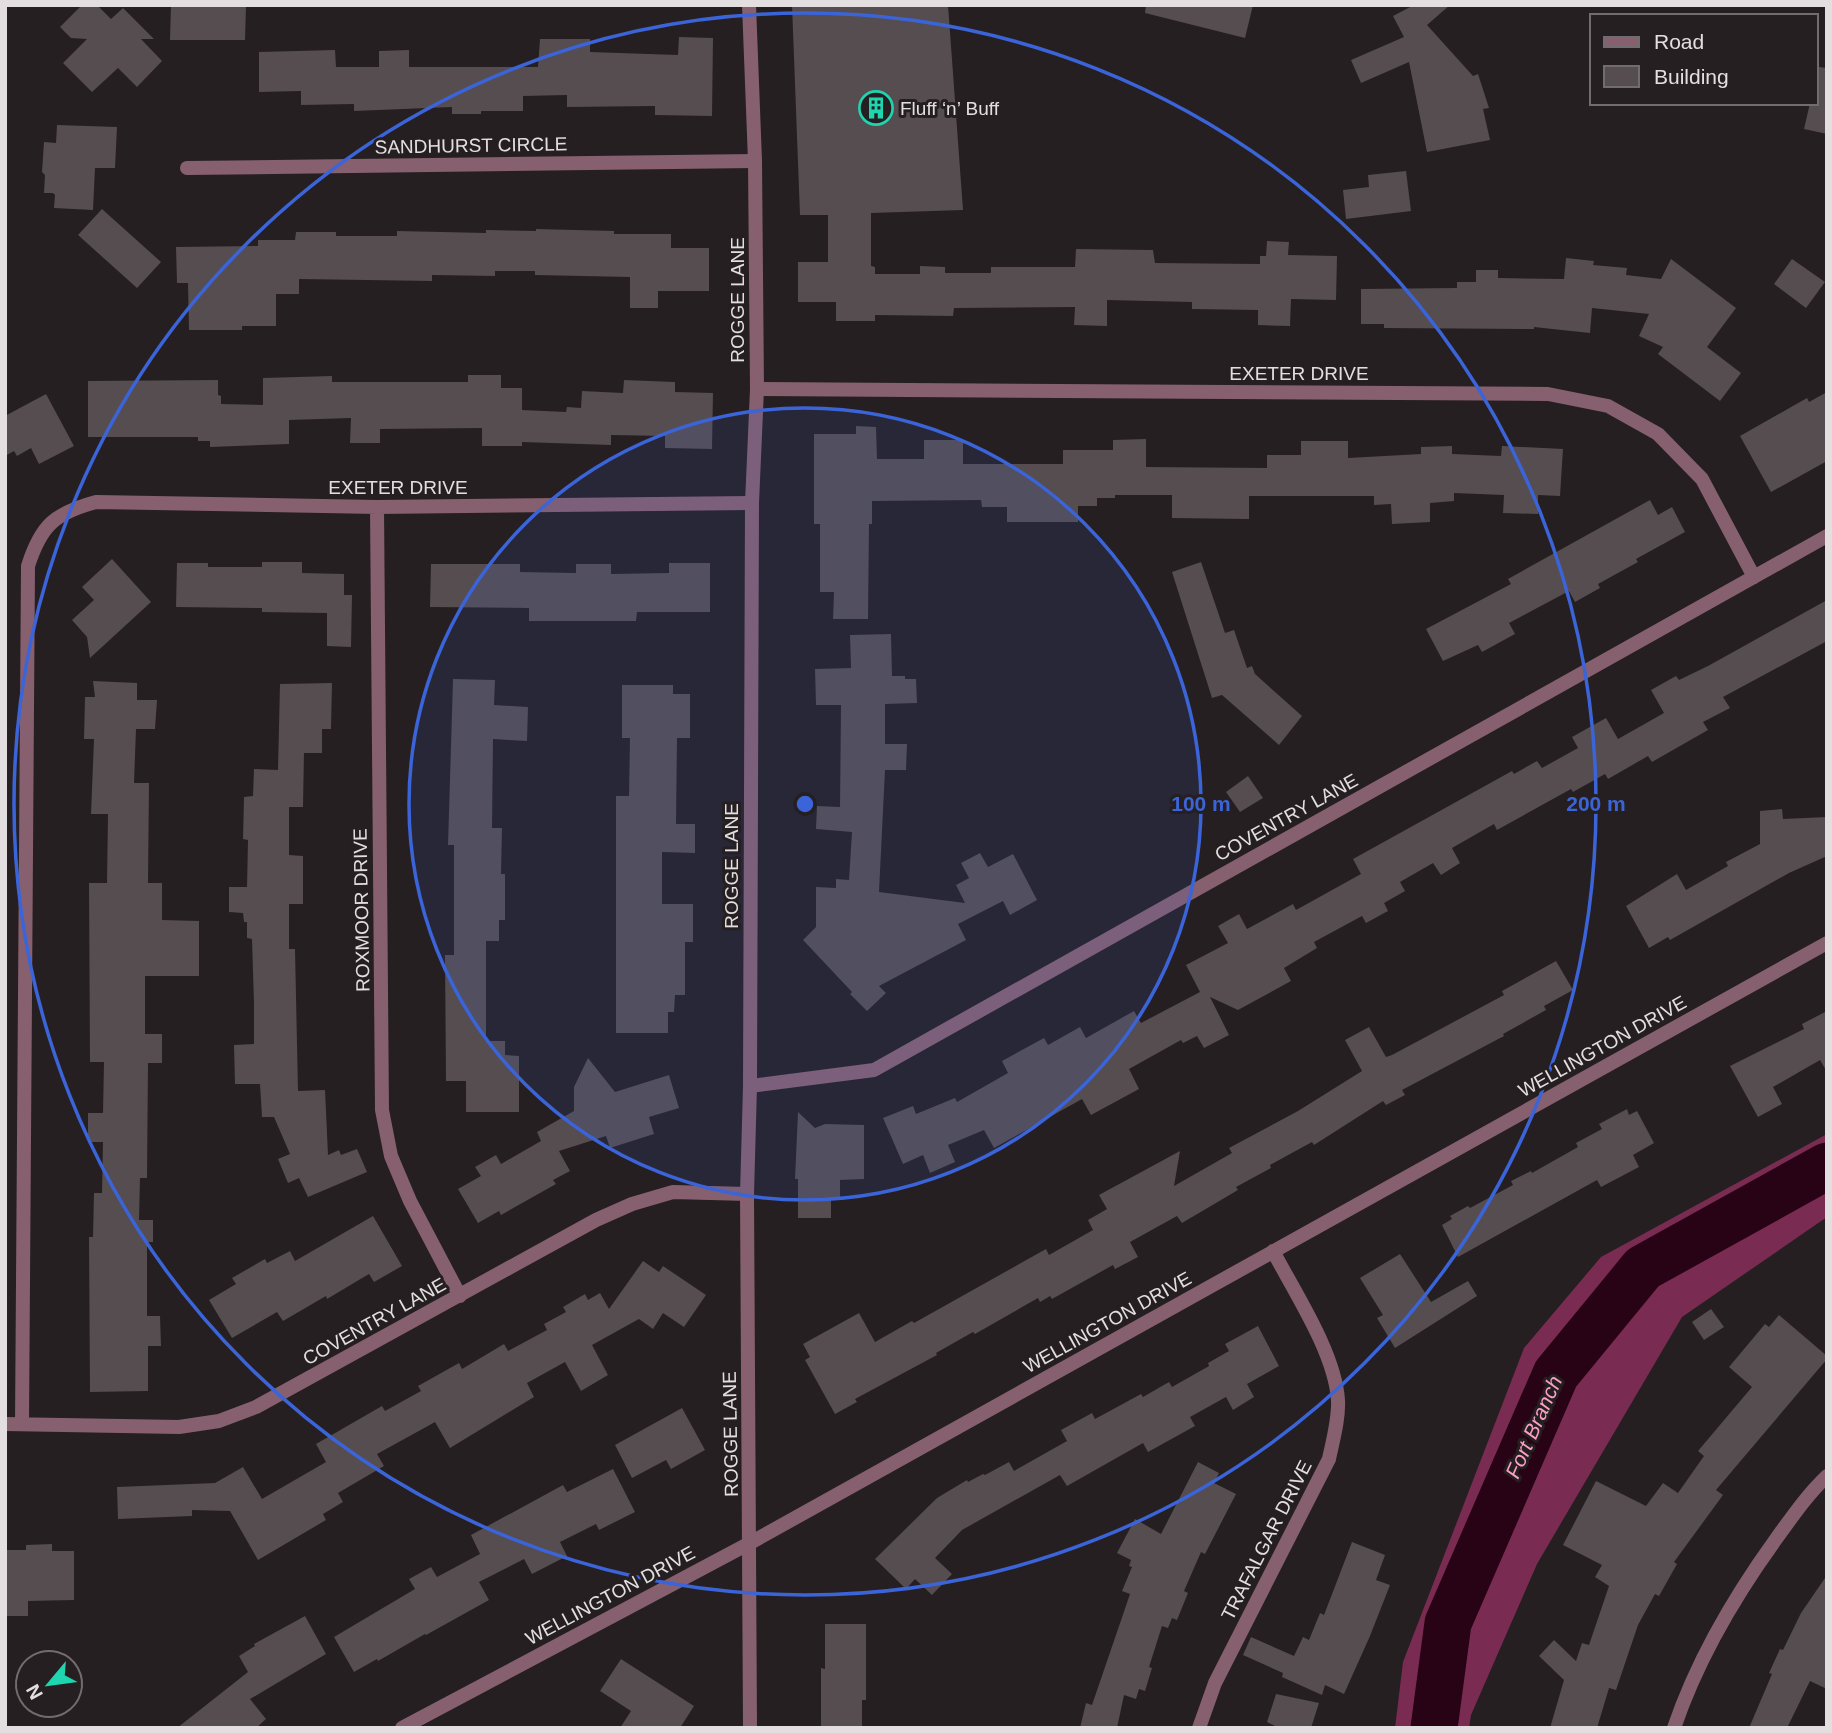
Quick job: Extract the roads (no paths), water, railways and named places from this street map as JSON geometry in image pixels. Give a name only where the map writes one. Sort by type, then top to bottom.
[{"type":"street","name":"ROGGE LANE","points":[[749,5],[755,161],[757,389],[752,503],[750,1086],[747,1194],[750,1728]]},
{"type":"street","name":"SANDHURST CIRCLE","points":[[187,168],[755,161]]},
{"type":"street","name":"EXETER DRIVE","points":[[757,389],[1548,394],[1608,406],[1658,434],[1702,478],[1754,577]]},
{"type":"street","name":"EXETER DRIVE","points":[[22,1424],[28,566],[36,542],[50,523],[70,509],[96,502],[377,507],[752,503]]},
{"type":"street","name":"ROXMOOR DRIVE","points":[[377,507],[382,1110],[391,1156],[410,1201],[460,1296]]},
{"type":"street","name":"COVENTRY LANE","points":[[750,1086],[874,1070],[1827,536]]},
{"type":"street","name":"WELLINGTON DRIVE","points":[[402,1728],[750,1543],[1827,943]]},
{"type":"street","name":"COVENTRY LANE","points":[[5,1424],[179,1427],[219,1422],[256,1407],[596,1220],[632,1204],[673,1192],[747,1194]]},
{"type":"street","name":"TRAFALGAR DRIVE","points":[[1199,1728],[1215,1682],[1329,1459],[1339,1402],[1327,1354],[1273,1251]]},
{"type":"street","points":[[1674,1728],[1685,1695],[1740,1589],[1809,1494],[1827,1476]]},
{"type":"waterway","name":"Fort Branch","points":[[1434,1728],[1448,1623],[1556,1374],[1643,1268],[1827,1166]]},
{"type":"place","name":"Fluff ‘n’ Buff","points":[[876,108]]}]
